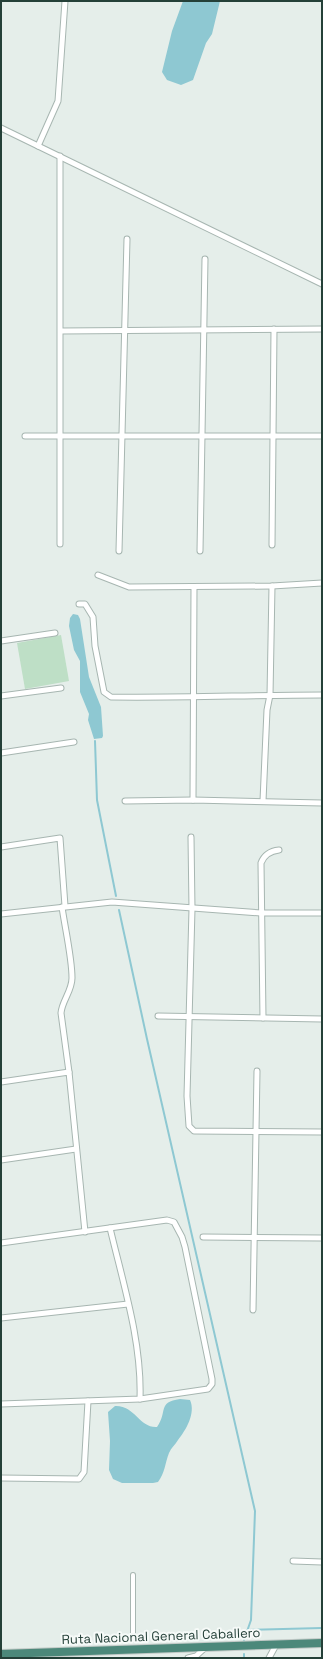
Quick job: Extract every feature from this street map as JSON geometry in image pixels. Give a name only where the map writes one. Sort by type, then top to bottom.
[{"type":"highway","name":"Ruta Nacional General Caballero","points":[[1,1654],[322,1643]]},
{"type":"street","points":[[38,146],[58,102],[65,1]]},
{"type":"street","points":[[1,128],[322,284]]},
{"type":"street","points":[[60,156],[60,544]]},
{"type":"street","points":[[120,551],[127,239]]},
{"type":"street","points":[[200,551],[205,259]]},
{"type":"street","points":[[61,331],[322,329]]},
{"type":"street","points":[[272,545],[274,330]]},
{"type":"street","points":[[24,436],[322,436]]},
{"type":"street","points":[[98,575],[129,587],[272,586],[322,583]]},
{"type":"street","points":[[263,801],[267,710],[270,695],[272,586]]},
{"type":"street","points":[[193,800],[194,587]]},
{"type":"street","points":[[78,604],[85,604],[93,617],[95,646],[104,692],[111,697],[193,698],[270,695],[322,695]]},
{"type":"street","points":[[1,641],[55,632]]},
{"type":"street","points":[[1,696],[61,688]]},
{"type":"street","points":[[1,753],[74,742]]},
{"type":"street","points":[[125,801],[193,800],[322,803]]},
{"type":"street","points":[[191,837],[192,909],[187,1096],[189,1126],[194,1131],[322,1132]]},
{"type":"street","points":[[1,847],[60,838],[64,907],[72,979],[62,1005],[61,1013],[69,1072],[85,1232]]},
{"type":"street","points":[[263,1018],[261,863],[264,856],[279,850]]},
{"type":"street","points":[[1,914],[112,902],[261,913],[322,914]]},
{"type":"street","points":[[158,1016],[322,1019]]},
{"type":"street","points":[[254,1310],[257,1071]]},
{"type":"street","points":[[1,1082],[69,1072]]},
{"type":"street","points":[[1,1160],[76,1149]]},
{"type":"street","points":[[1,1243],[167,1220],[174,1222],[182,1237],[185,1247],[212,1379],[212,1384],[208,1389],[140,1398],[1,1404]]},
{"type":"street","points":[[110,1228],[128,1304],[141,1374],[140,1398]]},
{"type":"street","points":[[204,1237],[322,1238]]},
{"type":"street","points":[[1,1318],[128,1304]]},
{"type":"street","points":[[1,1478],[79,1479],[84,1472],[88,1400]]},
{"type":"street","points":[[293,1561],[322,1562]]},
{"type":"street","points":[[118,1639],[133,1639],[133,1575]]},
{"type":"street","points":[[269,1658],[276,1644]]},
{"type":"street","points":[[188,1658],[196,1656],[208,1646]]},
{"type":"street","points":[[66,1651],[72,1658]]},
{"type":"green space","points":[[61,635],[69,681],[25,689],[17,643]]},
{"type":"water","points":[[183,1],[220,1],[212,34],[206,43],[193,80],[181,85],[167,80],[162,72],[172,31]]},
{"type":"water","points":[[73,614],[78,615],[80,619],[89,677],[101,707],[102,738],[94,739],[88,720],[89,714],[80,692],[80,661],[74,650],[69,626],[70,618]]},
{"type":"water","points":[[173,1400],[190,1400],[192,1405],[191,1416],[184,1431],[170,1451],[164,1472],[158,1482],[122,1483],[113,1479],[109,1470],[110,1441],[108,1412],[115,1406],[122,1407],[132,1412],[146,1424],[157,1427],[166,1405]]},
{"type":"waterway","points":[[95,741],[97,800],[116,896]]},
{"type":"waterway","points":[[119,910],[255,1511],[251,1620],[244,1640]]},
{"type":"waterway","points":[[248,1630],[322,1628]]}]
